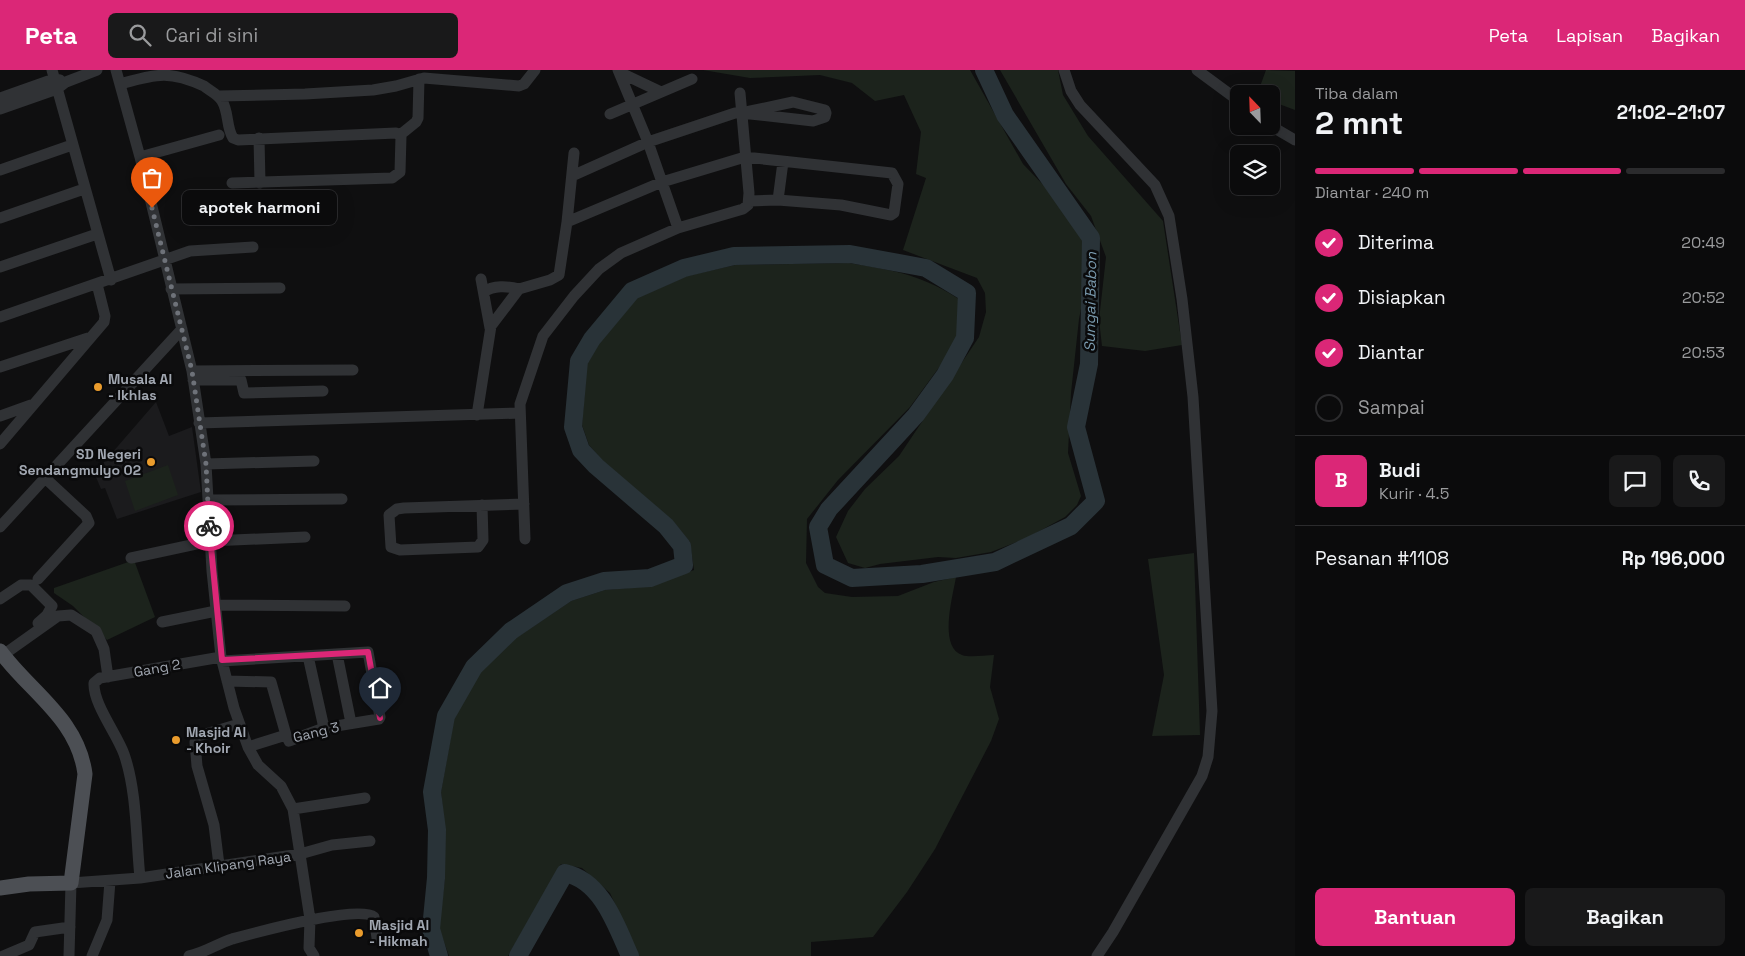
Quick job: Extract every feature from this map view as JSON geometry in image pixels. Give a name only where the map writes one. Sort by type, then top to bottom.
[{"type":"main road","points":[[1,652],[60,717],[83,758],[83,798],[75,841],[71,883]]},
{"type":"main road","name":"Jalan Klipang Raya","points":[[0,888],[29,884],[71,883]]},
{"type":"street","points":[[0,98],[97,70]]},
{"type":"street","name":"Jalan Klipang Raya","points":[[71,883],[140,878],[300,854],[293,809],[281,786],[258,765],[248,747],[239,724],[221,659],[210,540],[206,464],[192,376],[140,157],[116,70]]},
{"type":"street","points":[[219,96],[373,90],[419,79],[436,78],[519,86],[524,84],[535,70]]},
{"type":"street","points":[[1064,70],[1071,91],[1080,104],[1156,186],[1170,216],[1193,397],[1212,711],[1208,757],[1202,776],[1113,932],[1096,956]]},
{"type":"street","points":[[1197,70],[1230,94]]},
{"type":"street","points":[[619,71],[661,92]]},
{"type":"street","points":[[619,71],[648,142],[678,228]]},
{"type":"street","points":[[120,84],[166,72],[178,72],[187,75],[219,96],[224,105],[233,138],[396,133],[400,135]]},
{"type":"street","points":[[400,135],[416,122],[418,118],[419,79]]},
{"type":"street","points":[[610,114],[692,79]]},
{"type":"street","points":[[0,109],[57,80]]},
{"type":"street","points":[[57,80],[72,145],[111,280]]},
{"type":"street","points":[[740,93],[750,201]]},
{"type":"street","points":[[572,176],[648,142],[735,112],[741,113],[813,121],[825,117],[826,113],[825,110],[794,102],[741,113]]},
{"type":"street","points":[[1280,131],[1295,140]]},
{"type":"street","points":[[140,157],[220,135]]},
{"type":"street","points":[[232,183],[392,178],[400,172],[402,141],[400,135]]},
{"type":"street","points":[[260,138],[260,183]]},
{"type":"street","points":[[0,170],[72,145]]},
{"type":"street","points":[[484,292],[489,289],[510,287],[519,289],[550,280],[559,275],[567,222],[574,152]]},
{"type":"street","points":[[525,539],[520,413],[523,394],[543,336],[574,296],[599,270],[621,253],[678,228],[743,209],[750,201],[778,200],[855,206],[891,214],[894,213],[898,184],[892,173],[745,157],[662,182],[567,222]]},
{"type":"street","points":[[778,200],[783,162]]},
{"type":"street","points":[[0,218],[84,189]]},
{"type":"street","points":[[0,267],[97,234]]},
{"type":"street","points":[[0,317],[190,251],[253,248]]},
{"type":"street","points":[[477,415],[490,328],[482,279]]},
{"type":"street","points":[[0,444],[105,319],[97,284]]},
{"type":"street","points":[[171,289],[280,288]]},
{"type":"street","points":[[490,328],[519,289]]},
{"type":"street","points":[[0,527],[182,329]]},
{"type":"street","points":[[0,368],[90,338]]},
{"type":"street","points":[[192,376],[353,370]]},
{"type":"street","points":[[192,376],[242,380],[244,394],[323,391]]},
{"type":"street","points":[[0,416],[31,405]]},
{"type":"street","points":[[199,423],[520,413]]},
{"type":"street","points":[[206,464],[314,461]]},
{"type":"street","points":[[38,579],[89,523],[86,516],[44,478]]},
{"type":"street","points":[[208,500],[342,499]]},
{"type":"street","points":[[482,505],[483,540],[478,547],[400,550],[391,547],[389,515],[394,510],[482,505],[524,504]]},
{"type":"street","points":[[131,558],[210,540],[304,537]]},
{"type":"street","points":[[0,599],[21,586],[31,585],[52,606],[47,615],[1,652]]},
{"type":"street","points":[[162,622],[216,608],[345,606]]},
{"type":"street","points":[[1,652],[58,616],[71,615],[96,631],[104,649],[108,677]]},
{"type":"street","name":"Gang 3","points":[[248,747],[286,735],[289,741],[322,731],[324,728],[379,719],[368,652],[337,654]]},
{"type":"street","points":[[337,654],[351,723]]},
{"type":"street","name":"Gang 2","points":[[140,878],[129,774],[124,754],[96,696],[94,682],[108,677],[221,659],[337,654]]},
{"type":"street","points":[[308,656],[324,728]]},
{"type":"street","points":[[227,681],[272,682],[286,735]]},
{"type":"street","points":[[219,865],[214,825],[197,766],[194,742],[199,736],[239,724]]},
{"type":"street","points":[[293,809],[365,798]]},
{"type":"street","points":[[314,956],[310,948],[310,919],[300,854],[332,845],[370,841]]},
{"type":"street","points":[[92,956],[107,920],[110,881]]},
{"type":"street","points":[[69,956],[71,883]]},
{"type":"street","points":[[193,956],[230,940],[310,919],[368,914],[374,919],[377,938]]},
{"type":"street","points":[[3,956],[29,944],[35,932],[70,927]]},
{"type":"shaded area","points":[[703,70],[970,70],[1023,164],[1052,194],[1079,232],[1085,249],[1087,277],[1079,319],[1071,393],[1068,453],[1081,496],[1077,505],[1065,517],[1027,538],[991,552],[956,558],[938,557],[880,564],[865,568],[848,563],[836,537],[848,511],[865,489],[899,456],[979,337],[986,312],[985,293],[977,278],[903,250],[926,178],[916,174],[921,132],[904,95],[875,101],[852,83],[820,75],[750,78]]},
{"type":"shaded area","points":[[1000,70],[1058,70],[1063,95],[1088,136],[1163,221],[1182,345],[1145,351],[1102,346],[1099,320],[1106,257],[1091,216],[1066,184]]},
{"type":"shaded area","points":[[1266,70],[1295,71],[1295,110],[1280,104],[1280,85],[1261,85]]},
{"type":"shaded area","points":[[849,263],[896,272],[923,280],[965,303],[954,347],[910,407],[838,480],[807,519],[806,563],[818,587],[825,593],[852,597],[898,596],[934,582],[956,577],[949,620],[951,642],[955,650],[965,656],[994,655],[990,687],[999,719],[991,741],[935,849],[907,892],[873,937],[811,942],[811,956],[639,956],[610,893],[582,868],[561,864],[508,956],[449,956],[439,928],[445,878],[445,829],[441,792],[454,719],[480,672],[516,638],[571,601],[605,590],[652,586],[694,570],[690,542],[672,520],[602,460],[589,445],[582,425],[587,364],[599,344],[637,298],[687,276],[735,265]]},
{"type":"shaded area","name":"SD Negeri Sendangmulyo 02","points":[[156,402],[169,436],[192,427],[201,492],[117,519],[105,488],[101,489],[93,470],[99,468]]},
{"type":"shaded area","points":[[168,465],[178,495],[135,511],[125,481]]},
{"type":"shaded area","points":[[1194,553],[1200,735],[1152,736],[1164,675],[1148,559]]},
{"type":"shaded area","points":[[134,560],[155,617],[107,640],[73,606],[54,593],[54,588]]},
{"type":"waterway","name":"Sungai Babon","points":[[439,956],[431,929],[436,878],[437,830],[432,792],[446,716],[474,667],[511,631],[567,593],[604,581],[650,578],[684,565],[682,546],[666,526],[596,466],[581,450],[573,427],[579,361],[592,339],[632,291],[684,268],[734,256],[850,254],[926,268],[967,293],[965,338],[945,375],[916,415],[829,509],[818,527],[825,565],[852,578],[922,574],[995,562],[1071,526],[1096,501],[1076,427],[1089,364],[1091,238],[1005,115],[984,70]]},
{"type":"waterway","points":[[518,956],[565,873],[589,885],[598,895],[613,918],[630,956]]},
{"type":"way so far","points":[[152,208],[163,260],[192,371],[206,464],[209,526]]},
{"type":"place","name":"apotek harmoni","points":[[152,208]]},
{"type":"place","name":"Musala Al - Ikhlas","points":[[98,387]]},
{"type":"place","name":"SD Negeri Sendangmulyo 02","points":[[151,462]]},
{"type":"place","name":"Masjid Al - Khoir","points":[[176,740]]},
{"type":"place","name":"Masjid Al - Hikmah","points":[[359,933]]},
{"type":"route","points":[[209,526],[222,660],[368,652],[380,718]]}]
